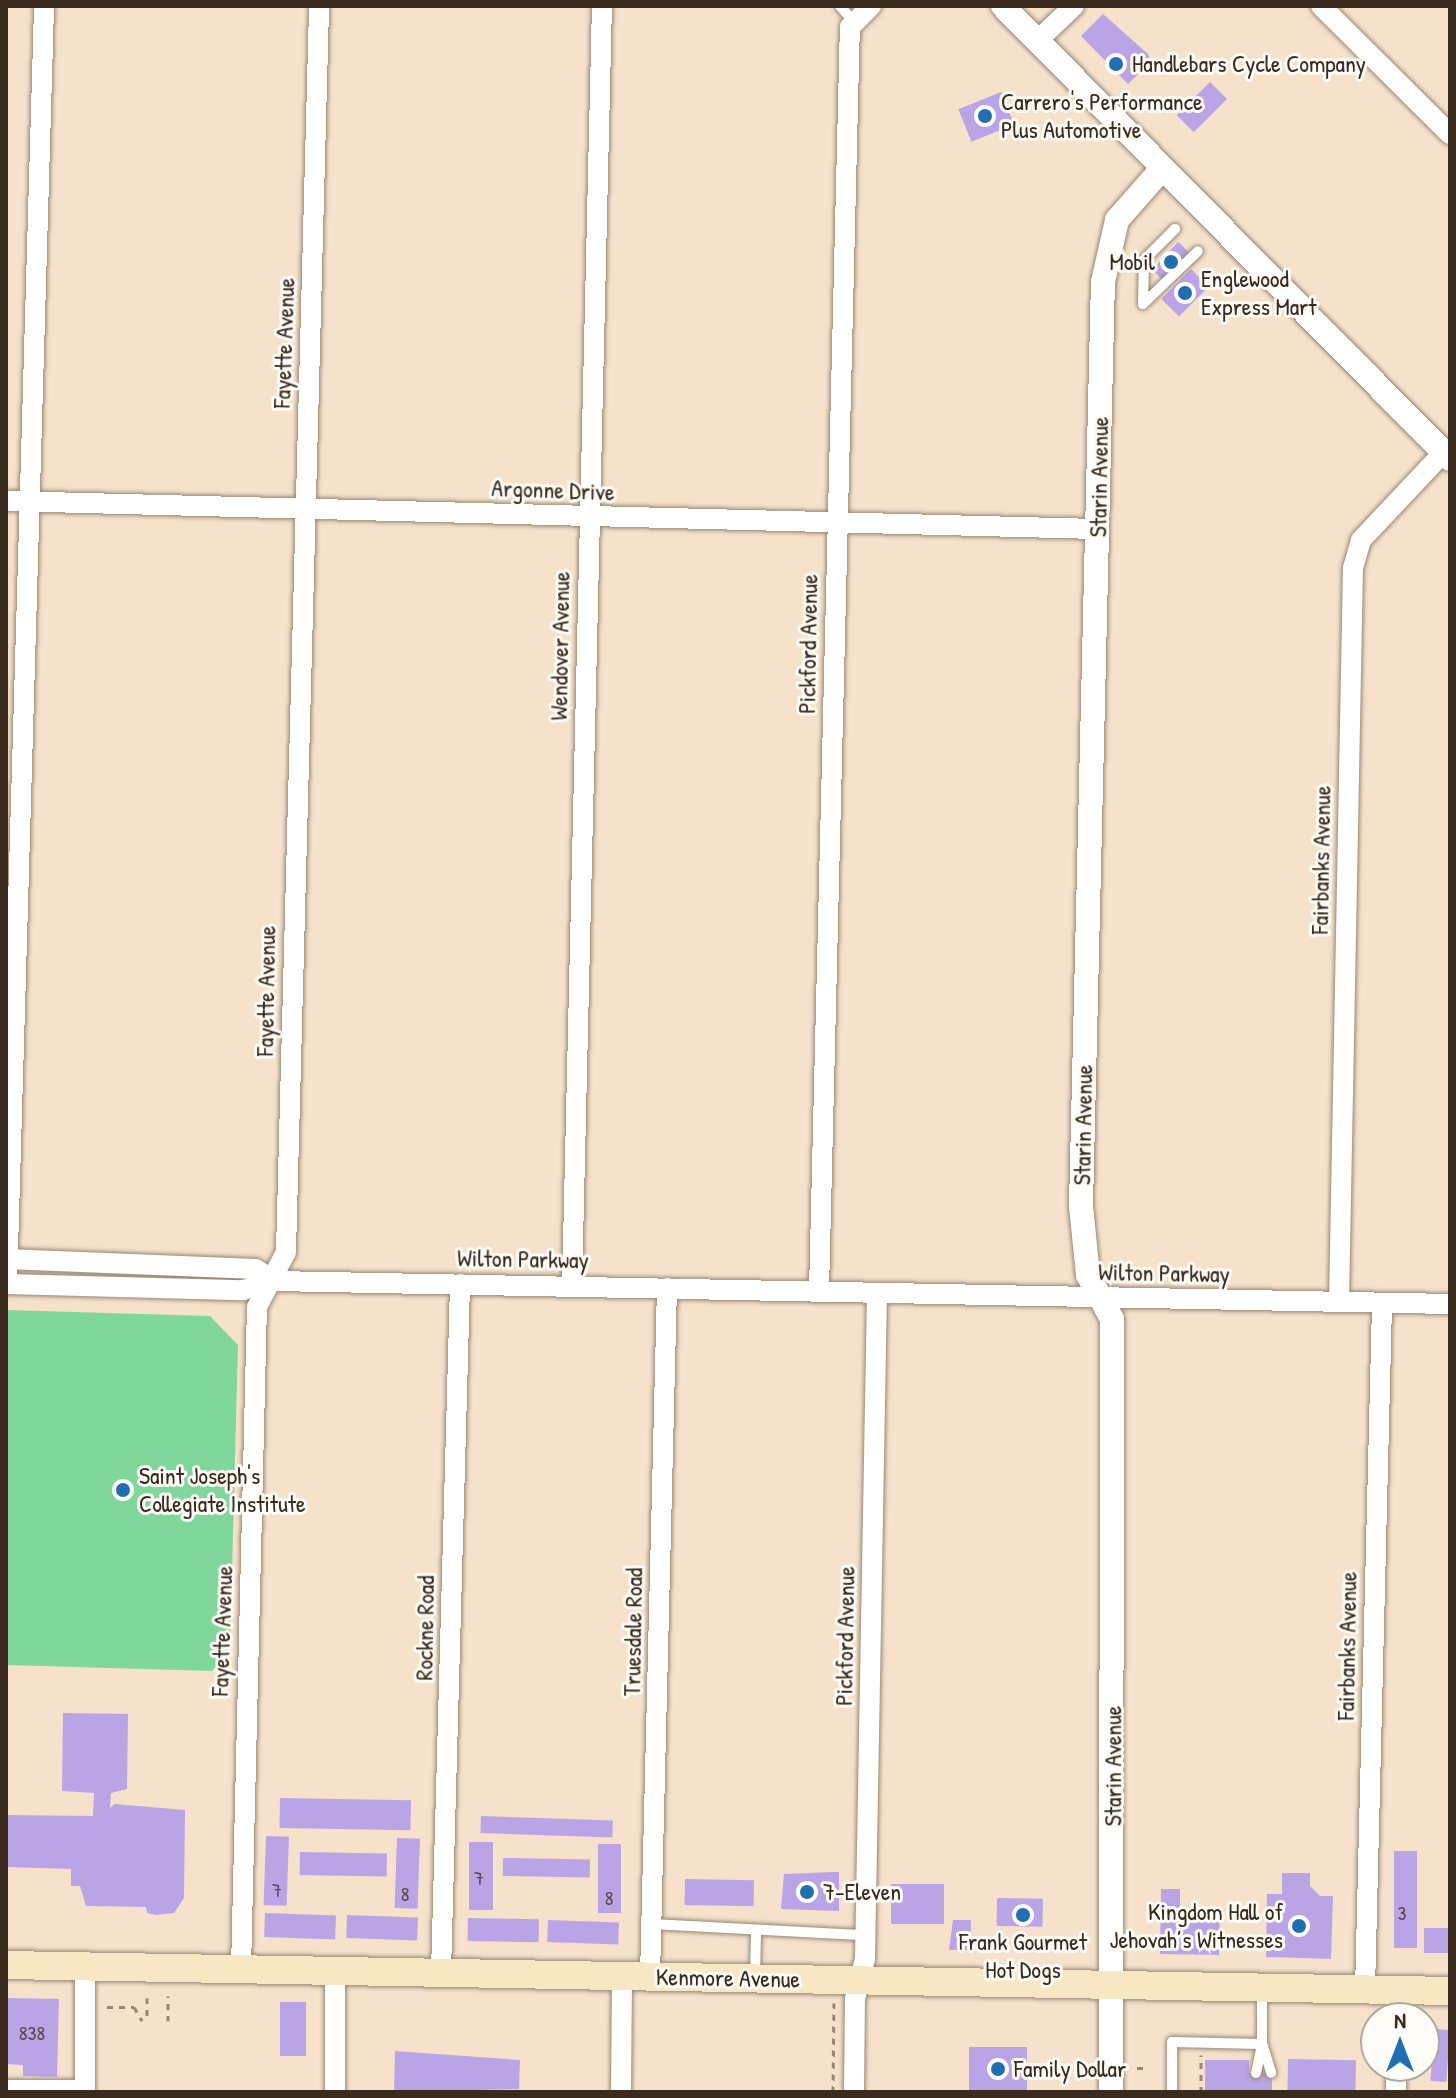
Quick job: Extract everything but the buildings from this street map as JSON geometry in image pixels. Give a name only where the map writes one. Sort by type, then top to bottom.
[{"type":"main road","name":"Kenmore Avenue","points":[[6,1965],[1365,1990],[1393,2002]]},
{"type":"main road","name":"Kenmore Avenue","points":[[1406,2002],[1450,1991]]},
{"type":"street","points":[[7,1284],[44,6]]},
{"type":"street","name":"Fayette Avenue","points":[[241,1969],[257,1307],[274,1281],[286,1252],[319,6]]},
{"type":"street","name":"Wendover Avenue","points":[[572,1286],[602,6]]},
{"type":"street","points":[[854,22],[871,6]]},
{"type":"street","points":[[1003,6],[1161,170],[1447,456]]},
{"type":"street","points":[[1037,41],[1074,6]]},
{"type":"street","points":[[1321,6],[1450,134]]},
{"type":"street","name":"Pickford Avenue","points":[[819,1291],[836,523],[850,27],[854,22]]},
{"type":"street","name":"Starin Avenue","points":[[1111,2092],[1112,1319],[1088,1275],[1081,1206],[1098,529],[1107,249],[1117,220],[1161,170]]},
{"type":"street","name":"Fairbanks Avenue","points":[[1339,1302],[1353,568],[1361,540],[1447,456]]},
{"type":"street","name":"Argonne Drive","points":[[6,501],[1098,529]]},
{"type":"street","name":"Wilton Parkway","points":[[7,1259],[256,1269],[274,1281]]},
{"type":"street","name":"Wilton Parkway","points":[[7,1284],[243,1290],[274,1281],[1450,1304]]},
{"type":"street","name":"Rockne Road","points":[[441,1973],[460,1284]]},
{"type":"street","name":"Truesdale Road","points":[[650,1977],[667,1288]]},
{"type":"street","name":"Pickford Avenue","points":[[854,2092],[865,1935],[877,1293]]},
{"type":"street","name":"Fairbanks Avenue","points":[[1365,1990],[1382,1303]]},
{"type":"street","points":[[85,1966],[85,2089]]},
{"type":"street","points":[[335,1971],[335,2092]]},
{"type":"street","points":[[621,2092],[622,1976]]},
{"type":"lane","points":[[840,6],[854,22]]},
{"type":"lane","points":[[1175,229],[1144,260],[1143,304],[1198,251]]},
{"type":"lane","points":[[652,1924],[738,1927],[756,1933],[865,1935]]},
{"type":"lane","points":[[755,1979],[756,1933]]},
{"type":"lane","points":[[1256,2073],[1262,2044],[1262,1988]]},
{"type":"lane","points":[[1172,2092],[1172,2042],[1262,2044]]},
{"type":"lane","points":[[1262,2044],[1271,2073]]},
{"type":"lane","points":[[6,2085],[85,2089]]},
{"type":"path","points":[[168,1996],[168,2021]]},
{"type":"path","points":[[107,2007],[134,2007],[144,2021],[147,1998]]},
{"type":"path","points":[[833,2092],[834,2001]]},
{"type":"path","points":[[1201,2056],[1201,2092]]},
{"type":"path","points":[[1137,2068],[1149,2068]]},
{"type":"green space","points":[[6,1310],[210,1316],[238,1345],[230,1648],[212,1671],[6,1665]]},
{"type":"place","name":"Handlebars Cycle Company","points":[[1116,64]]},
{"type":"place","name":"Carrero's Performance Plus Automotive","points":[[985,116]]},
{"type":"place","name":"Mobil","points":[[1171,262]]},
{"type":"place","name":"Englewood Express Mart","points":[[1185,293]]},
{"type":"place","name":"Saint Joseph's Collegiate Institute","points":[[123,1490]]},
{"type":"place","name":"7-Eleven","points":[[807,1892]]},
{"type":"place","name":"Frank Gourmet Hot Dogs","points":[[1023,1915]]},
{"type":"place","name":"Kingdom Hall of Jehovah’s Witnesses","points":[[1299,1926]]},
{"type":"place","name":"Family Dollar","points":[[998,2069]]}]
